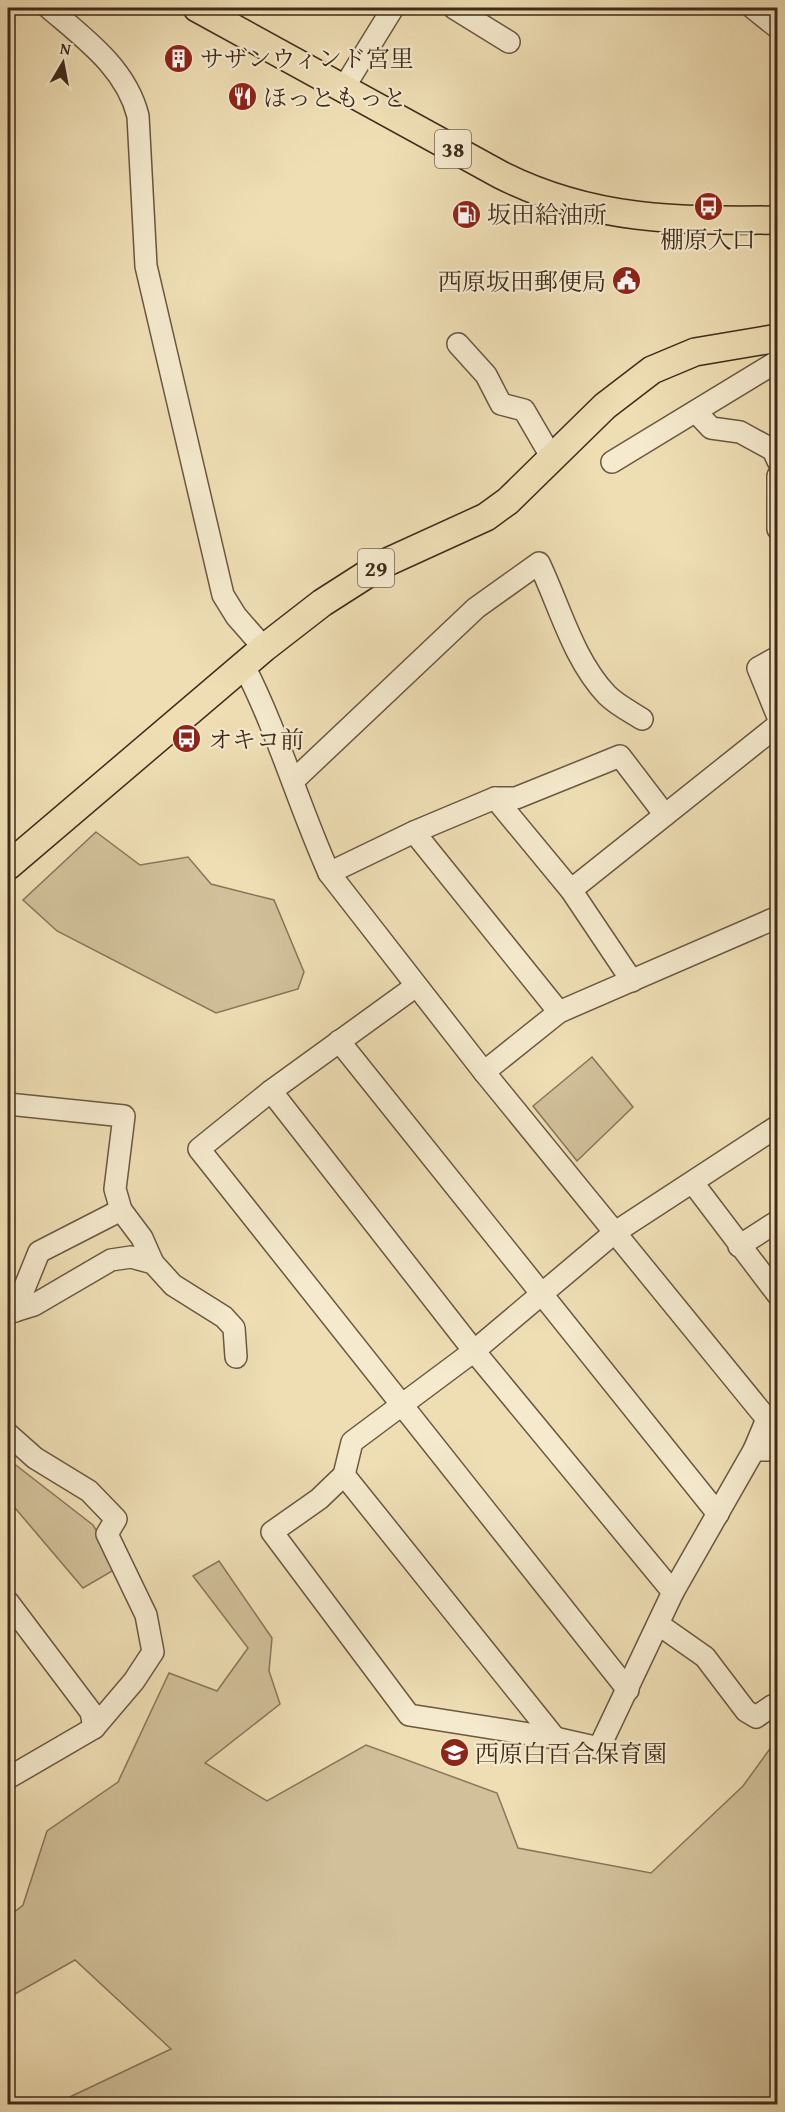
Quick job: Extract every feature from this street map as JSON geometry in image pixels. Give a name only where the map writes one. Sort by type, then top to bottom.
[{"type":"main road","name":"38","points":[[197,8],[501,175],[542,193],[620,214],[657,219],[777,220]]},
{"type":"main road","name":"29","points":[[8,866],[264,648],[360,577],[486,517],[508,501],[605,406],[652,370],[695,352],[777,338]]},
{"type":"street","points":[[49,8],[108,60],[122,76],[134,99],[138,116],[146,266],[223,595],[236,616],[264,648]]},
{"type":"street","points":[[343,89],[393,8]]},
{"type":"street","points":[[454,8],[509,42]]},
{"type":"street","points":[[458,344],[486,375],[501,404],[524,410],[552,458]]},
{"type":"street","points":[[612,462],[777,361]]},
{"type":"street","points":[[696,411],[711,428],[740,432],[773,450],[777,461]]},
{"type":"street","points":[[777,476],[777,529]]},
{"type":"street","points":[[293,781],[476,608],[539,563],[563,621],[590,672],[608,696],[642,719]]},
{"type":"street","points":[[777,657],[758,668],[777,717]]},
{"type":"street","points":[[244,666],[262,701],[329,873],[484,1072],[614,1233],[772,1416],[673,1592],[599,1748],[555,1738],[409,1715],[272,1532],[319,1499],[344,1475],[352,1442],[474,1351],[614,1233],[777,1126]]},
{"type":"street","points":[[571,890],[777,725]]},
{"type":"street","points":[[329,873],[414,832],[495,798],[516,798],[620,756],[664,815]]},
{"type":"street","points":[[495,798],[571,890],[632,981]]},
{"type":"street","points":[[414,832],[559,1012]]},
{"type":"street","points":[[484,1072],[559,1012],[777,917]]},
{"type":"street","points":[[416,986],[271,1091],[200,1149],[628,1690]]},
{"type":"street","points":[[339,1041],[718,1514]]},
{"type":"street","points":[[271,1091],[474,1351],[673,1592]]},
{"type":"street","points":[[8,1104],[124,1116],[115,1189],[122,1210],[142,1238],[153,1263],[173,1285],[224,1317],[234,1328],[236,1357]]},
{"type":"street","points":[[693,1183],[777,1295]]},
{"type":"street","points":[[11,1312],[39,1252],[122,1210]]},
{"type":"street","points":[[739,1246],[777,1221]]},
{"type":"street","points":[[11,1312],[33,1305],[111,1260],[131,1257],[153,1263]]},
{"type":"street","points":[[8,1434],[35,1458],[89,1491],[116,1519],[107,1534],[146,1615],[153,1652],[134,1681],[94,1728],[11,1769]]},
{"type":"street","points":[[754,1450],[777,1450]]},
{"type":"street","points":[[344,1475],[555,1738]]},
{"type":"street","points":[[8,1602],[91,1712],[94,1728]]},
{"type":"street","points":[[658,1624],[705,1657],[746,1711],[756,1718],[772,1706]]},
{"type":"shaded area","points":[[96,832],[140,865],[188,857],[211,884],[274,900],[304,972],[298,989],[216,1013],[57,931],[23,900]]},
{"type":"shaded area","points":[[592,1057],[633,1107],[577,1161],[533,1106]]},
{"type":"shaded area","points":[[8,1459],[93,1525],[119,1567],[83,1588],[15,1508],[8,1503]]},
{"type":"shaded area","points":[[219,1561],[272,1638],[269,1671],[280,1704],[205,1763],[267,1801],[366,1745],[497,1793],[518,1848],[651,1873],[743,1786],[777,1739],[777,2104],[55,2104],[171,2049],[75,1960],[8,1998],[8,1917],[23,1905],[47,1831],[118,1782],[169,1673],[217,1691],[248,1648],[193,1576]]},
{"type":"place","name":"サザンウィンド宮里","points":[[179,58]]},
{"type":"place","name":"ほっともっと","points":[[242,97]]},
{"type":"place","name":"棚原入口","points":[[708,206]]},
{"type":"place","name":"坂田給油所","points":[[466,214]]},
{"type":"place","name":"西原坂田郵便局","points":[[627,281]]},
{"type":"place","name":"オキコ前","points":[[187,739]]},
{"type":"place","name":"西原白百合保育園","points":[[454,1753]]}]
